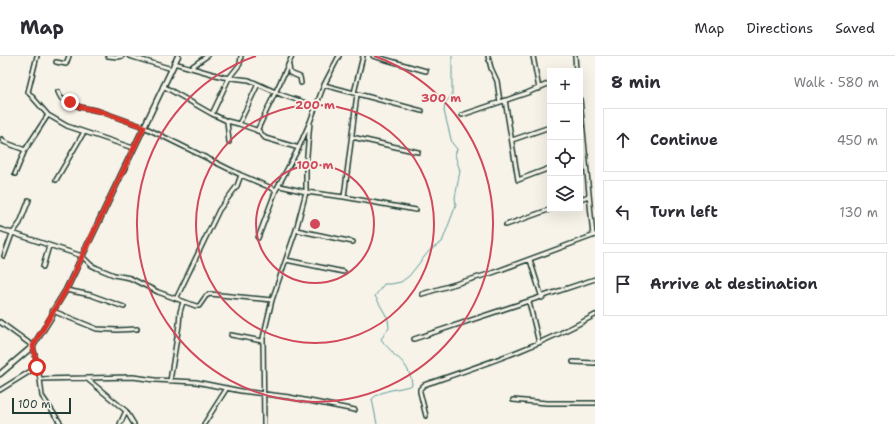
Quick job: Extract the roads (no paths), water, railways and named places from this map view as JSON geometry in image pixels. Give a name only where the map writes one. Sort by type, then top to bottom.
[{"type":"street","points":[[37,56],[28,92],[48,115],[67,126],[133,148]]},
{"type":"street","points":[[56,62],[66,64],[69,56]]},
{"type":"street","points":[[108,56],[122,56]]},
{"type":"street","points":[[129,56],[172,69]]},
{"type":"street","points":[[0,374],[33,346],[52,316],[53,311],[66,290],[178,56]]},
{"type":"street","points":[[190,68],[206,56]]},
{"type":"street","points":[[212,114],[229,78],[240,64],[241,56]]},
{"type":"street","points":[[257,131],[276,92],[291,56]]},
{"type":"street","points":[[258,238],[276,190],[280,186],[299,148],[324,85],[339,56]]},
{"type":"street","points":[[344,197],[352,137],[355,94],[364,56]]},
{"type":"street","points":[[373,56],[426,71]]},
{"type":"street","points":[[488,56],[491,68],[497,81],[500,102]]},
{"type":"street","points":[[533,56],[539,89]]},
{"type":"street","points":[[575,56],[576,68]]},
{"type":"street","points":[[174,64],[229,78],[249,80],[276,92],[315,106]]},
{"type":"street","points":[[288,64],[290,73],[300,77],[301,83]]},
{"type":"street","points":[[239,124],[258,84]]},
{"type":"street","points":[[324,85],[422,112]]},
{"type":"street","points":[[462,115],[539,89],[547,85]]},
{"type":"street","points":[[164,86],[227,121],[257,131],[265,138],[299,148]]},
{"type":"street","points":[[58,92],[61,98],[80,107],[99,111],[144,127],[241,175],[276,190]]},
{"type":"street","points":[[505,100],[518,180],[547,169]]},
{"type":"street","points":[[15,174],[25,150],[48,115]]},
{"type":"street","points":[[227,121],[228,142]]},
{"type":"street","points":[[264,424],[262,341],[272,300],[296,230],[306,192],[306,166],[310,122]]},
{"type":"street","points":[[512,140],[547,128]]},
{"type":"street","points":[[422,294],[462,283],[530,260],[594,235],[583,130]]},
{"type":"street","points":[[56,180],[84,132]]},
{"type":"street","points":[[352,137],[418,152]]},
{"type":"street","points":[[2,139],[4,142],[25,150]]},
{"type":"street","points":[[176,299],[219,210],[237,186],[241,175]]},
{"type":"street","points":[[280,186],[306,192],[344,197],[416,210]]},
{"type":"street","points":[[583,198],[590,196]]},
{"type":"street","points":[[4,256],[12,234],[20,223],[29,200]]},
{"type":"street","points":[[506,225],[547,210]]},
{"type":"street","points":[[0,229],[82,256],[91,265],[97,268],[114,275],[130,278],[158,292],[198,306],[206,296],[210,294],[272,300]]},
{"type":"street","points":[[296,230],[353,242]]},
{"type":"street","points":[[43,267],[49,246]]},
{"type":"street","points":[[286,260],[344,272]]},
{"type":"street","points":[[530,260],[542,298]]},
{"type":"street","points":[[414,338],[595,280]]},
{"type":"street","points":[[66,290],[91,295],[124,307]]},
{"type":"street","points":[[170,381],[178,331],[179,314],[183,302]]},
{"type":"street","points":[[529,302],[539,343]]},
{"type":"street","points":[[53,311],[97,329],[137,329]]},
{"type":"street","points":[[426,416],[420,392],[420,389],[424,385],[539,343],[595,315]]},
{"type":"street","points":[[0,322],[33,346],[40,378],[42,396],[62,424]]},
{"type":"street","points":[[231,334],[262,341]]},
{"type":"street","points":[[573,362],[595,362]]},
{"type":"street","points":[[0,390],[37,367]]},
{"type":"street","points":[[40,378],[133,377],[155,380],[196,382],[355,410]]},
{"type":"street","points":[[86,378],[126,411],[134,424]]},
{"type":"street","points":[[204,424],[227,388]]},
{"type":"street","points":[[513,400],[547,403],[595,403]]},
{"type":"street","points":[[120,424],[126,411]]},
{"type":"waterway","points":[[377,424],[372,399],[386,391],[412,385],[412,381],[407,368],[381,339],[389,328],[388,319],[375,296],[384,284],[401,282],[409,276],[429,251],[442,242],[456,205],[455,198],[460,171],[455,155],[457,149],[452,143],[444,111],[445,103],[452,95],[452,56]]}]
